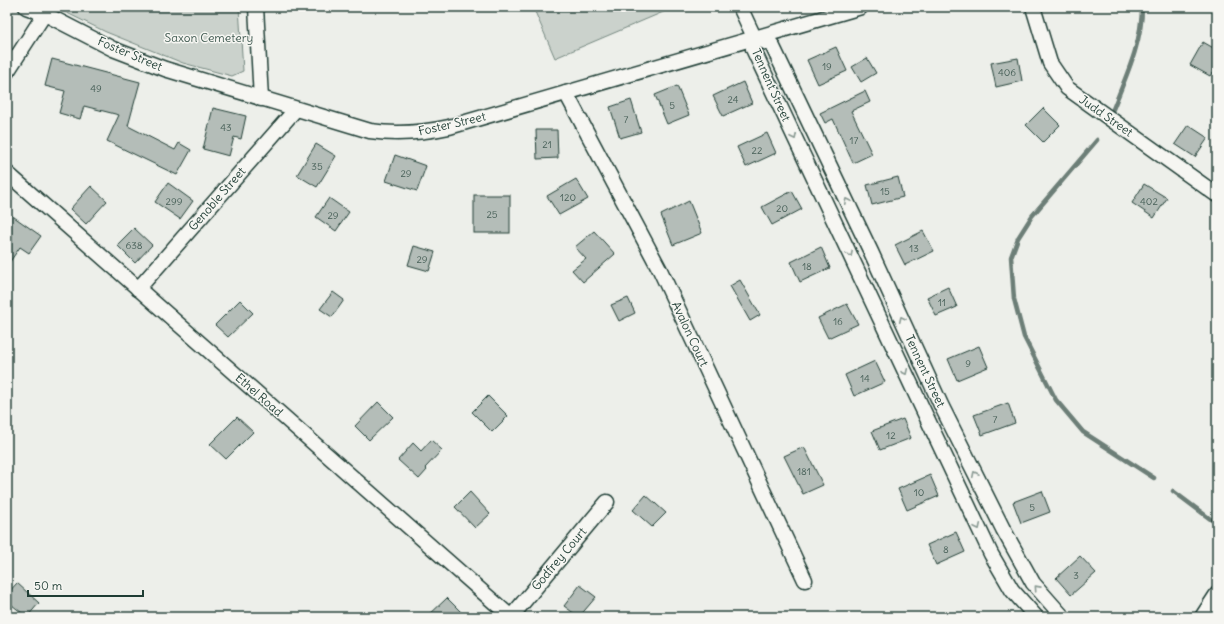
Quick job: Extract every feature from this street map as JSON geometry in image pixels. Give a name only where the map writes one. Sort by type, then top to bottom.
[{"type":"street","name":"Foster Street","points":[[26,7],[47,11],[139,60],[261,99],[370,131],[396,134],[423,133],[449,128],[754,37],[861,7]]},
{"type":"street","points":[[256,7],[261,99]]},
{"type":"street","points":[[740,7],[754,37]]},
{"type":"street","name":"Judd Street","points":[[1033,7],[1050,63],[1067,88],[1217,195]]},
{"type":"street","points":[[7,72],[47,11]]},
{"type":"street","name":"Tennent Street","points":[[1036,617],[1012,590],[991,554],[753,49],[754,37],[772,45],[871,252],[941,405],[1003,529],[1033,583],[1064,617]]},
{"type":"street","name":"Avalon Court","points":[[566,93],[660,270],[805,580]]},
{"type":"street","name":"Genoble Street","points":[[138,289],[296,109]]},
{"type":"street","name":"Ethel Road","points":[[7,173],[511,617]]},
{"type":"street","name":"Godfrey Court","points":[[511,617],[607,502]]},
{"type":"street","points":[[1207,614],[1217,594]]},
{"type":"green space","name":"Saxon Cemetery","points":[[68,7],[239,7],[243,71],[232,76],[183,63],[106,32],[65,12]]},
{"type":"green space","points":[[533,7],[675,7],[555,58]]},
{"type":"building","points":[[1203,42],[1217,50],[1217,65],[1210,76],[1190,65]]},
{"type":"building","points":[[836,47],[847,71],[818,84],[807,60]]},
{"type":"building","points":[[867,58],[876,73],[861,82],[852,67]]},
{"type":"building","points":[[1018,58],[1022,81],[996,87],[991,63]]},
{"type":"building","points":[[52,59],[140,82],[128,126],[175,150],[179,143],[191,150],[177,175],[107,141],[119,115],[84,106],[80,119],[59,113],[65,91],[45,86]]},
{"type":"building","points":[[743,82],[752,103],[723,116],[713,96]]},
{"type":"building","points":[[677,86],[689,115],[667,124],[655,95]]},
{"type":"building","points":[[865,91],[870,102],[851,111],[872,154],[853,163],[833,119],[825,123],[820,113]]},
{"type":"building","points":[[631,100],[641,132],[620,138],[610,107]]},
{"type":"building","points":[[213,108],[246,116],[241,139],[234,137],[229,156],[203,149]]},
{"type":"building","points":[[1043,108],[1060,125],[1043,142],[1026,125]]},
{"type":"building","points":[[1188,125],[1208,138],[1195,157],[1175,144]]},
{"type":"building","points":[[536,130],[557,130],[558,158],[537,159]]},
{"type":"building","points":[[767,133],[776,153],[746,167],[737,147]]},
{"type":"building","points":[[316,144],[336,156],[317,187],[297,175]]},
{"type":"building","points":[[395,155],[426,166],[417,191],[386,181]]},
{"type":"building","points":[[898,177],[903,197],[872,205],[867,185]]},
{"type":"building","points":[[576,179],[588,199],[559,215],[547,196]]},
{"type":"building","points":[[168,183],[193,201],[180,219],[155,202]]},
{"type":"building","points":[[1144,184],[1167,198],[1154,218],[1132,203]]},
{"type":"building","points":[[91,186],[107,201],[86,224],[70,209]]},
{"type":"building","points":[[792,191],[802,209],[772,225],[762,207]]},
{"type":"building","points":[[474,195],[510,195],[510,233],[474,233]]},
{"type":"building","points":[[329,198],[349,212],[336,231],[316,217]]},
{"type":"building","points":[[689,201],[702,233],[673,245],[661,215]]},
{"type":"building","points":[[7,212],[41,236],[29,253],[20,247],[7,266]]},
{"type":"building","points":[[134,228],[152,245],[135,263],[117,245]]},
{"type":"building","points":[[594,231],[615,254],[583,282],[572,270],[586,259],[575,247]]},
{"type":"building","points":[[923,231],[934,251],[905,265],[895,245]]},
{"type":"building","points":[[414,246],[435,252],[429,271],[408,265]]},
{"type":"building","points":[[821,247],[830,268],[800,282],[791,262]]},
{"type":"building","points":[[740,280],[760,315],[750,321],[730,286]]},
{"type":"building","points":[[948,287],[957,307],[936,316],[927,297]]},
{"type":"building","points":[[333,292],[344,300],[332,317],[320,309]]},
{"type":"building","points":[[628,298],[635,313],[619,321],[611,305]]},
{"type":"building","points":[[240,300],[253,313],[228,337],[215,325]]},
{"type":"building","points":[[847,304],[858,324],[828,338],[818,318]]},
{"type":"building","points":[[979,346],[988,367],[957,380],[948,359]]},
{"type":"building","points":[[875,361],[885,382],[854,396],[845,375]]},
{"type":"building","points":[[488,396],[508,416],[492,432],[472,412]]},
{"type":"building","points":[[378,402],[393,417],[369,440],[355,426]]},
{"type":"building","points":[[1008,403],[1015,423],[982,435],[974,415]]},
{"type":"building","points":[[237,417],[253,432],[226,459],[210,444]]},
{"type":"building","points":[[903,419],[911,438],[880,450],[872,431]]},
{"type":"building","points":[[431,440],[442,450],[425,468],[427,470],[419,479],[398,460],[413,443],[421,451]]},
{"type":"building","points":[[804,447],[823,485],[803,494],[784,456]]},
{"type":"building","points":[[930,475],[939,496],[907,510],[898,489]]},
{"type":"building","points":[[1042,491],[1050,512],[1021,523],[1013,502]]},
{"type":"building","points":[[470,492],[490,514],[475,528],[455,507]]},
{"type":"building","points":[[646,495],[666,513],[652,527],[633,510]]},
{"type":"building","points":[[956,532],[965,552],[936,565],[927,545]]},
{"type":"building","points":[[1080,556],[1096,573],[1071,595],[1056,578]]},
{"type":"building","points":[[17,583],[39,603],[27,617],[7,601],[7,594]]},
{"type":"building","points":[[580,585],[596,597],[579,617],[564,606]]},
{"type":"building","points":[[447,598],[466,617],[427,617]]},
{"type":"waterway","points":[[1113,109],[1128,72],[1136,46],[1142,7]]},
{"type":"waterway","points":[[1097,140],[1032,216],[1018,238],[1011,257],[1014,299],[1024,337],[1056,400],[1083,432],[1154,478]]},
{"type":"waterway","points":[[1173,491],[1217,524]]}]
